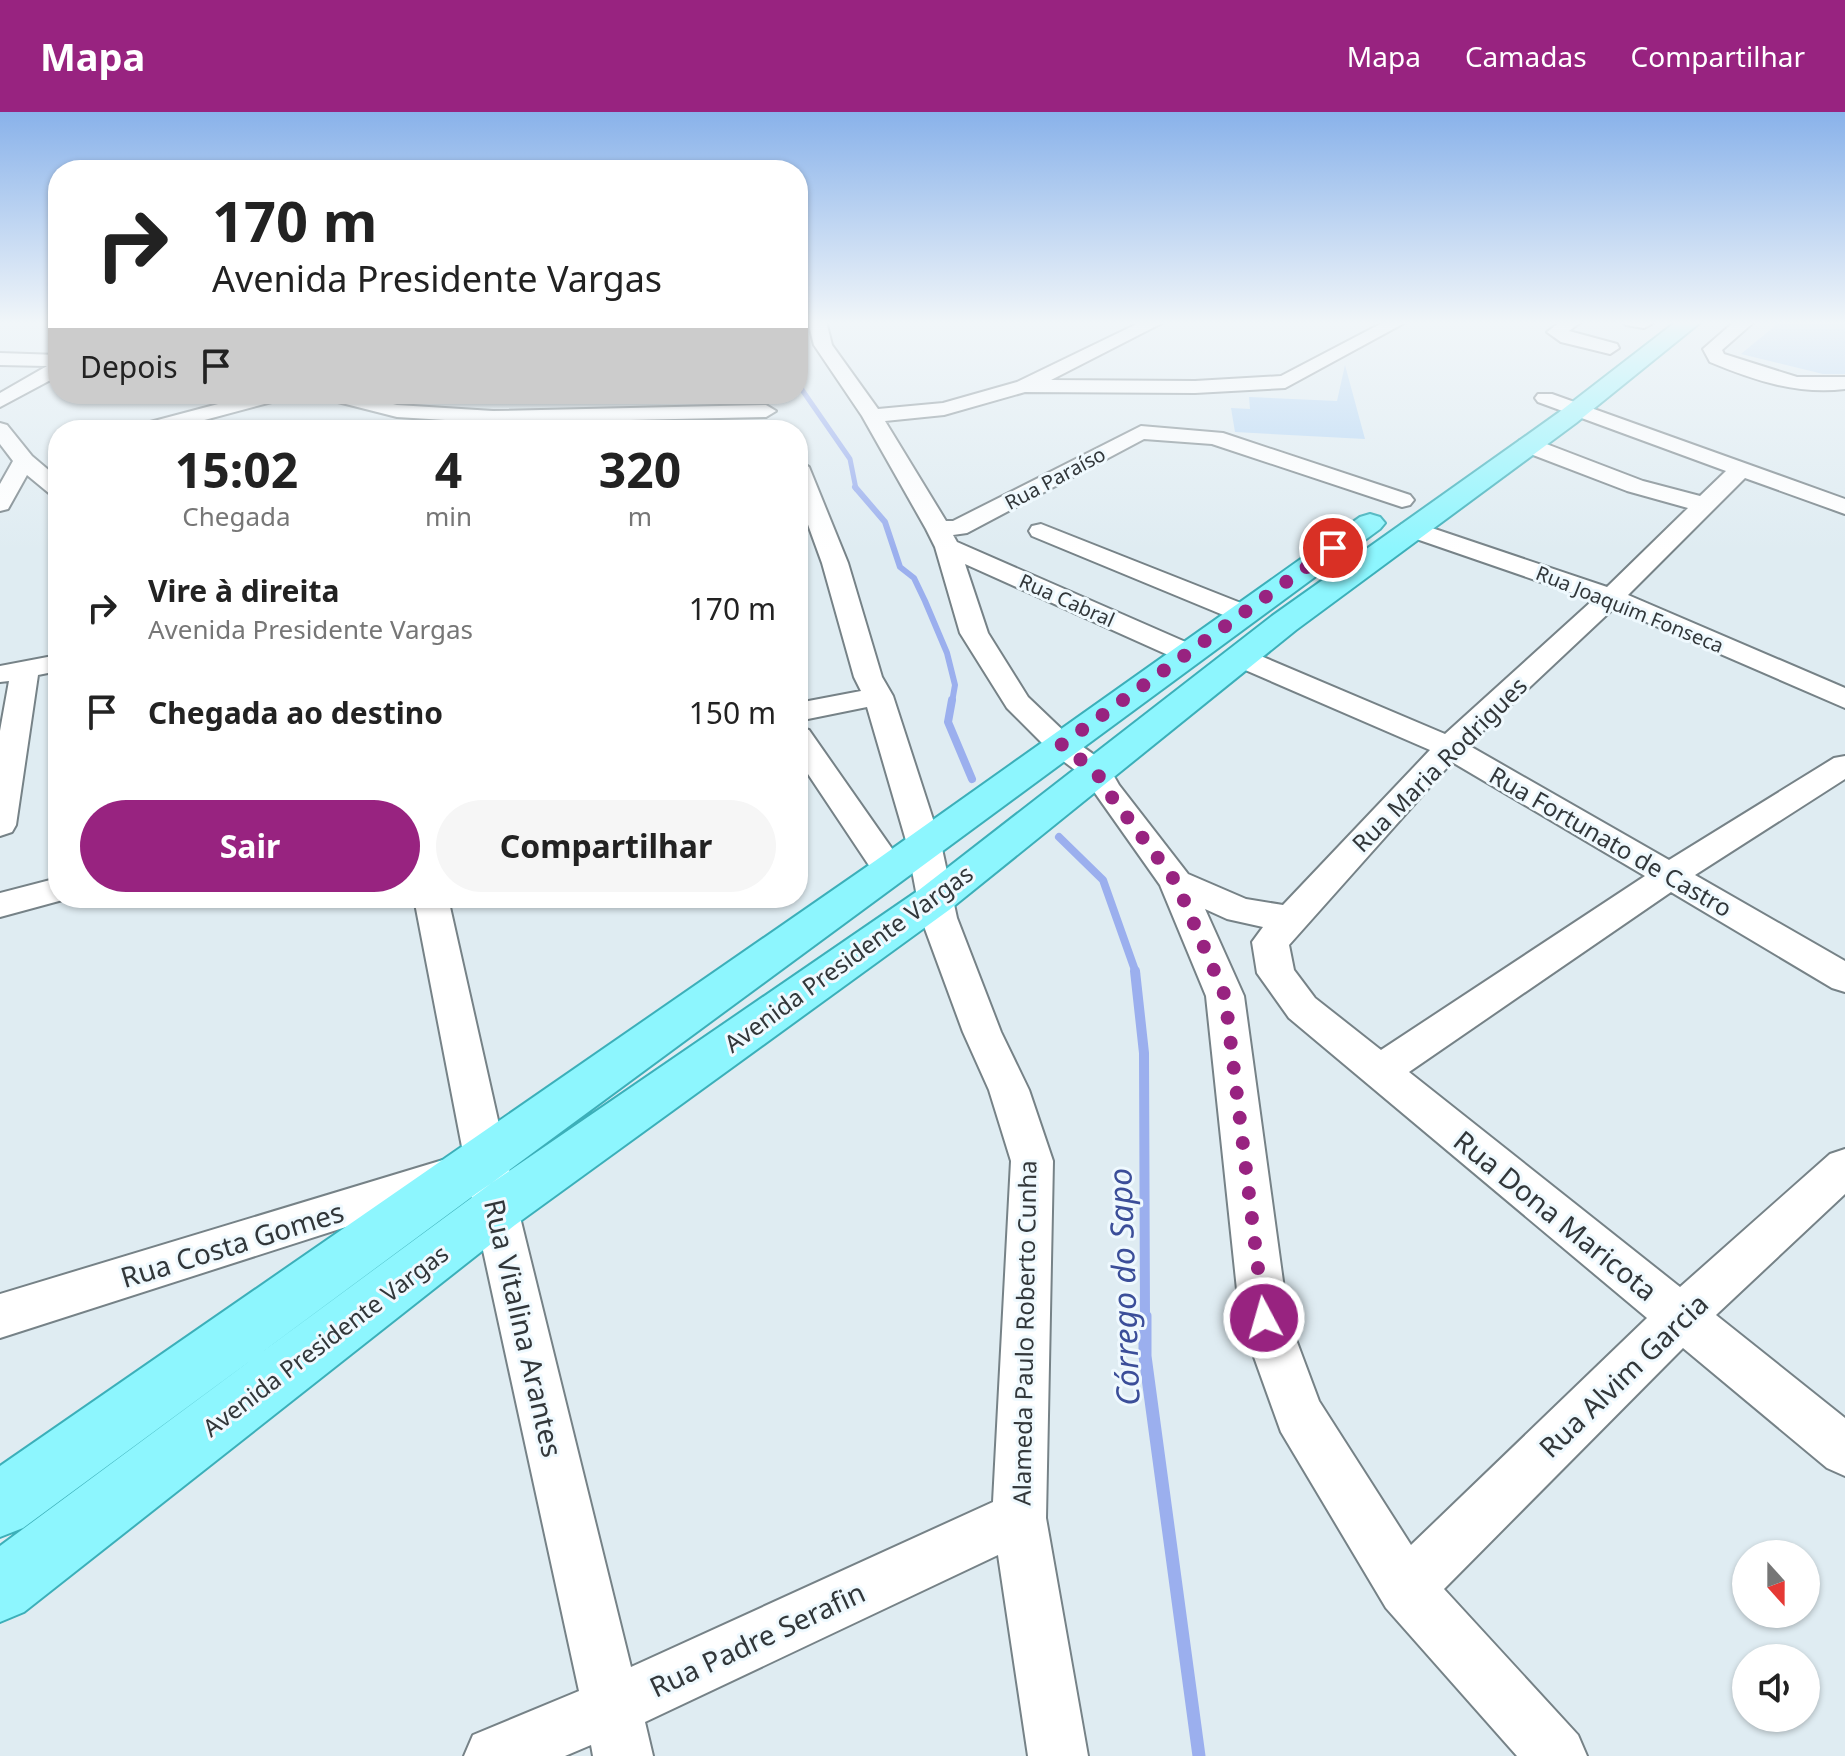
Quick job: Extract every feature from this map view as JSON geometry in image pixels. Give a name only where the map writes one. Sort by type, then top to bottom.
[{"type":"main road","name":"Avenida Presidente Vargas","points":[[1520,416],[1563,398]]},
{"type":"main road","name":"Avenida Presidente Vargas","points":[[0,1505],[482,1179],[934,900],[1239,657],[1528,445],[1566,398]]},
{"type":"main road","name":"Avenida Presidente Vargas","points":[[0,1588],[482,1179],[924,844],[1414,492]]},
{"type":"street","points":[[859,398],[943,538],[974,633],[1017,702],[1061,745],[1096,771],[1105,788],[1176,882],[1225,996],[1264,1318],[1299,1415],[1406,1588],[1557,1756]]},
{"type":"street","points":[[872,416],[944,409],[983,398]]},
{"type":"street","points":[[1199,398],[1215,438]]},
{"type":"street","points":[[1571,398],[1845,523]]},
{"type":"street","points":[[180,420],[242,404]]},
{"type":"street","points":[[369,404],[397,411],[450,415],[657,413],[751,404]]},
{"type":"street","points":[[450,415],[460,404]]},
{"type":"street","points":[[657,413],[662,404]]},
{"type":"street","points":[[380,420],[397,411]]},
{"type":"street","points":[[0,429],[36,458],[48,475]]},
{"type":"street","name":"Rua Paraíso","points":[[943,538],[1141,432],[1215,438],[1414,492]]},
{"type":"street","points":[[1528,445],[1635,486],[1705,505]]},
{"type":"street","points":[[0,504],[36,458]]},
{"type":"street","points":[[1737,474],[1845,507]]},
{"type":"street","name":"Rua Maria Rodrigues","points":[[1380,1071],[1302,1008],[1276,973],[1270,942],[1449,747],[1611,597],[1737,474]]},
{"type":"street","name":"Alameda Paulo Roberto Cunha","points":[[808,499],[835,563],[924,844],[934,900],[982,1032],[1009,1090],[1032,1161],[1019,1518],[1058,1756]]},
{"type":"street","name":"Rua Joaquim Fonseca","points":[[1411,529],[1611,597],[1845,699]]},
{"type":"street","points":[[1041,531],[1242,613]]},
{"type":"street","name":"Rua Cabral","points":[[943,538],[1187,653]]},
{"type":"street","name":"Rua Fortunato de Castro","points":[[1239,657],[1449,747],[1845,978]]},
{"type":"street","points":[[0,825],[13,672],[48,665]]},
{"type":"street","points":[[808,690],[873,687]]},
{"type":"street","points":[[808,709],[873,687]]},
{"type":"street","points":[[808,751],[890,871]]},
{"type":"street","points":[[1380,1071],[1671,875],[1845,765]]},
{"type":"street","points":[[1176,882],[1239,910],[1290,919]]},
{"type":"street","points":[[0,905],[48,893]]},
{"type":"street","name":"Rua Vitalina Arantes","points":[[433,908],[482,1179],[618,1731]]},
{"type":"street","name":"Rua Dona Maricota","points":[[1380,1071],[1845,1450]]},
{"type":"street","name":"Rua Alvim Garcia","points":[[1406,1588],[1681,1317],[1845,1167]]},
{"type":"street","name":"Rua Costa Gomes","points":[[0,1316],[482,1179]]},
{"type":"street","name":"Rua Padre Serafin","points":[[494,1756],[618,1731],[1019,1518]]},
{"type":"building","points":[[1249,398],[1337,401],[1338,398],[1354,398],[1365,439],[1235,432],[1231,408],[1250,409]]},
{"type":"waterway","name":"Córrego do Sapo","points":[[808,398],[850,459],[856,488]]},
{"type":"waterway","name":"Córrego do Sapo","points":[[856,488],[885,522],[900,567],[914,578],[925,601],[947,653],[955,685],[952,702]]},
{"type":"waterway","name":"Córrego do Sapo","points":[[952,700],[948,722],[972,779]]},
{"type":"waterway","name":"Córrego do Sapo","points":[[1059,837],[1103,880],[1136,973]]},
{"type":"waterway","name":"Córrego do Sapo","points":[[1135,971],[1144,1053],[1145,1318]]},
{"type":"waterway","name":"Córrego do Sapo","points":[[1145,1318],[1145,1356],[1199,1756]]},
{"type":"route","points":[[1264,1318],[1225,996],[1176,882],[1105,788],[1096,771],[1061,745],[1333,548]]}]
